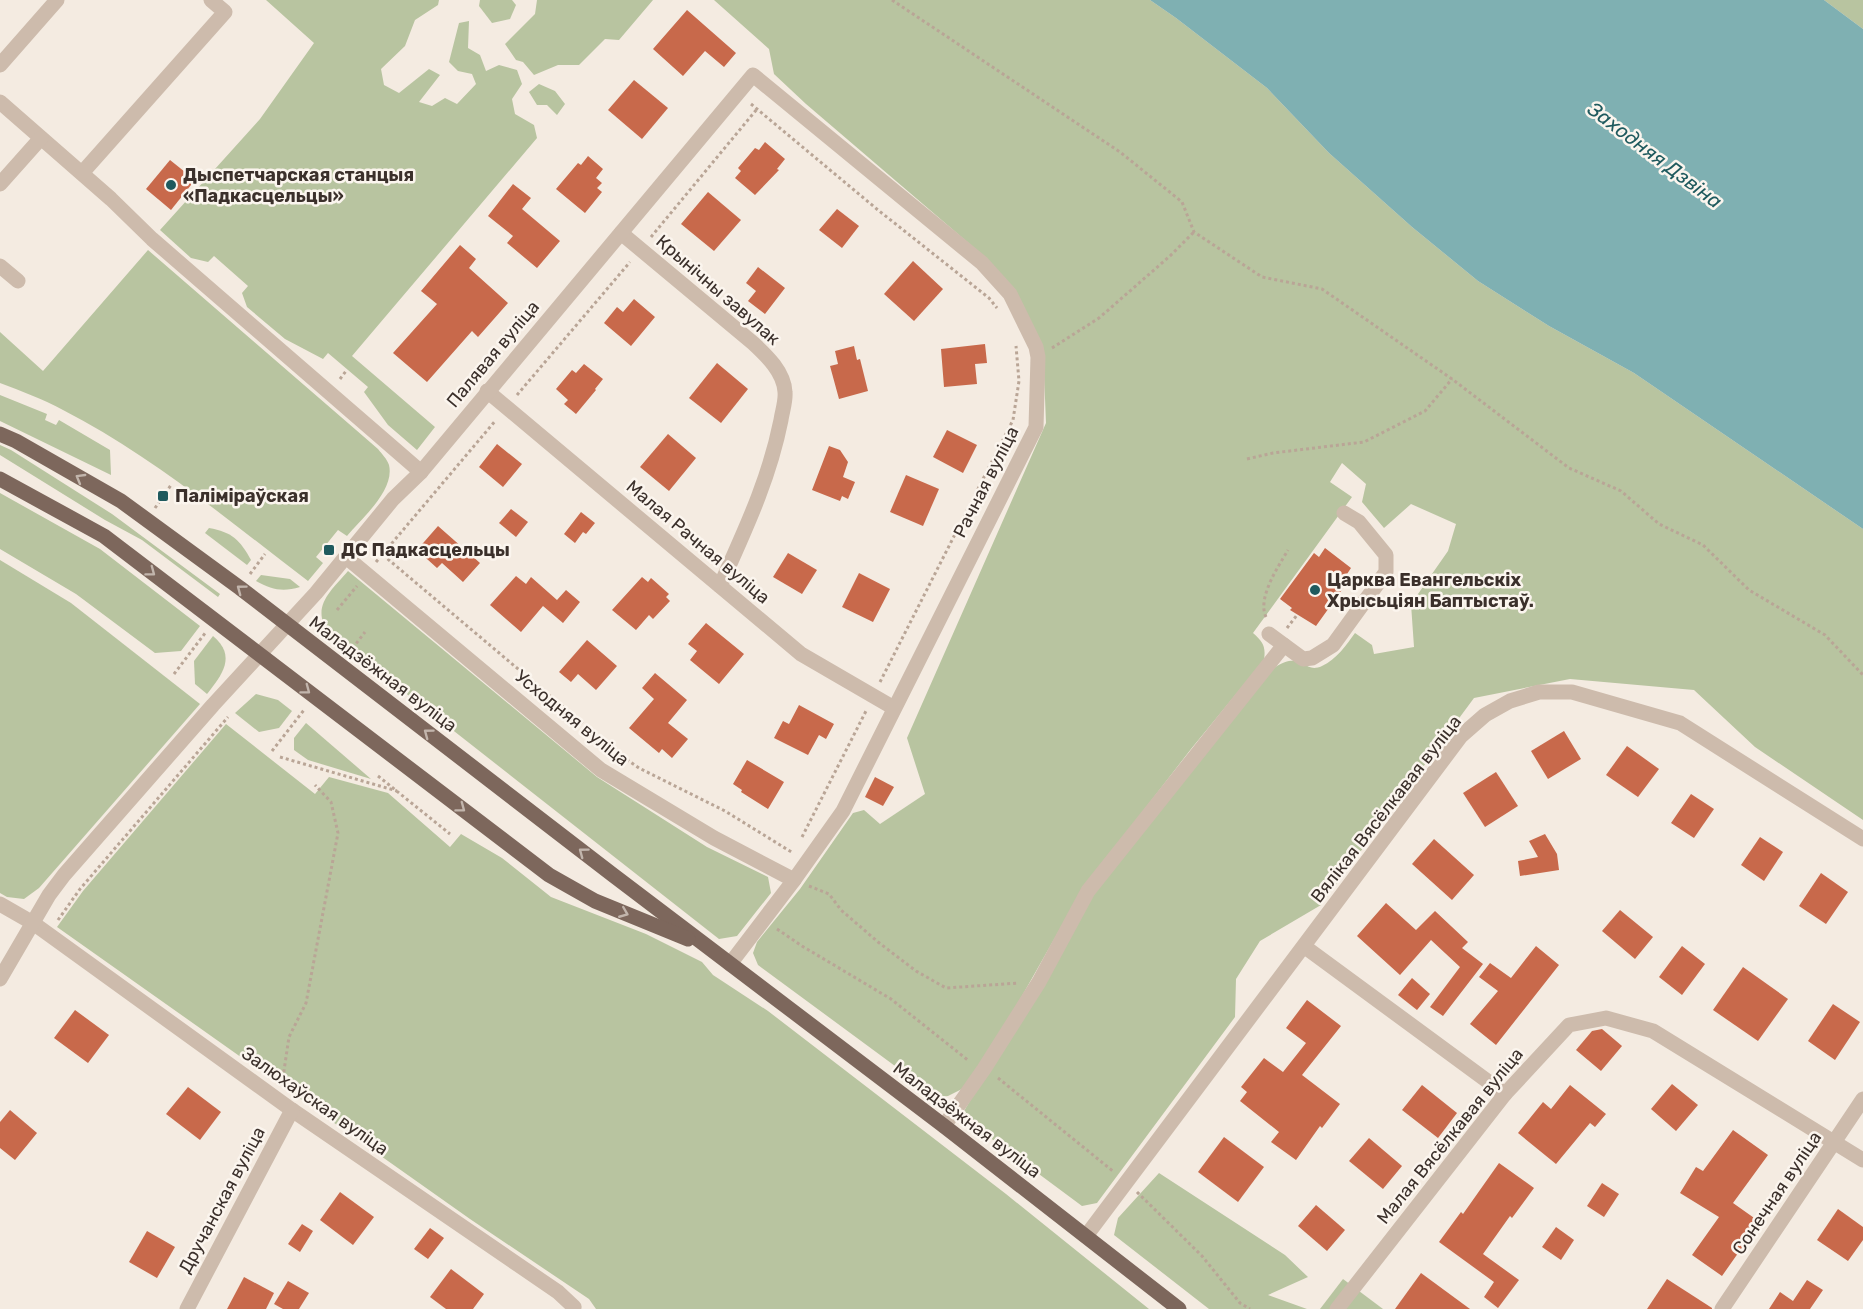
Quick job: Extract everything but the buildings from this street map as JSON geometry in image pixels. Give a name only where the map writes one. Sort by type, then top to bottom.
[{"type":"main road","name":"Маладзёжная вуліца","points":[[0,434],[121,501],[147,519],[944,1126],[1179,1309]]},
{"type":"main road","name":"Маладзёжная вуліца","points":[[0,478],[104,536],[549,875],[595,901],[696,942],[729,964]]},
{"type":"street","points":[[0,64],[57,0]]},
{"type":"street","points":[[81,173],[225,12],[212,0]]},
{"type":"street","name":"Палявая вуліца","points":[[0,979],[64,874],[346,557],[393,499],[421,472],[753,75]]},
{"type":"street","name":"Рачная вуліца","points":[[729,964],[843,812],[1036,427],[1038,357],[1036,347],[1010,294],[982,263],[753,75]]},
{"type":"street","points":[[0,102],[152,239],[421,472]]},
{"type":"street","points":[[0,184],[41,138]]},
{"type":"street","name":"Крынічны завулак","points":[[621,233],[753,343],[781,375],[786,393],[774,454],[758,500],[720,585]]},
{"type":"street","points":[[0,266],[18,281]]},
{"type":"street","name":"Малая Рачная вуліца","points":[[487,391],[801,654],[894,708]]},
{"type":"street","points":[[1269,627],[1284,645],[1303,659],[1312,658],[1333,645],[1386,572],[1386,555],[1359,522],[1344,513]]},
{"type":"street","name":"Усходняя вуліца","points":[[346,557],[602,770],[714,838],[794,880]]},
{"type":"street","points":[[944,1126],[984,1069],[1039,982],[1088,891],[1284,645]]},
{"type":"street","name":"Вялікая Вясёлкавая вуліца","points":[[1086,1236],[1305,947],[1461,736],[1485,715],[1510,701],[1539,692],[1572,692],[1680,723],[1863,839]]},
{"type":"street","name":"Залюхаўская вуліца","points":[[0,904],[33,922],[286,1105],[558,1292],[574,1308]]},
{"type":"street","points":[[1305,947],[1505,1094]]},
{"type":"street","name":"Малая Вясёлкавая вуліца","points":[[1337,1309],[1505,1094],[1569,1024],[1606,1018],[1653,1031],[1863,1160]]},
{"type":"street","name":"Сонечная вуліца","points":[[1722,1309],[1863,1099]]},
{"type":"street","name":"Дручанская вуліца","points":[[187,1309],[286,1105]]},
{"type":"path","points":[[892,0],[1120,152],[1182,202],[1194,232],[1262,277],[1323,289],[1452,379],[1569,468],[1620,491],[1659,524],[1703,545],[1749,590],[1825,635],[1863,675]]},
{"type":"path","points":[[738,93],[878,210],[989,298],[1002,316]]},
{"type":"path","points":[[337,610],[757,109]]},
{"type":"path","points":[[1038,357],[1099,318],[1194,232]]},
{"type":"path","points":[[879,685],[1013,420],[1019,381],[1016,343]]},
{"type":"path","points":[[1247,459],[1273,453],[1364,442],[1425,411],[1452,379]]},
{"type":"path","points":[[147,519],[171,485]]},
{"type":"path","points":[[1269,627],[1263,611],[1269,583],[1288,550]]},
{"type":"path","points":[[383,555],[555,701],[639,768],[725,811],[807,862]]},
{"type":"path","points":[[1292,622],[1297,615]]},
{"type":"path","points":[[799,843],[868,706]]},
{"type":"path","points":[[48,933],[80,890],[228,717]]},
{"type":"path","points":[[280,758],[397,791]]},
{"type":"path","points":[[378,776],[450,834]]},
{"type":"path","points":[[286,1105],[289,1037],[306,1003],[338,833],[331,802],[315,784]]},
{"type":"path","points":[[794,880],[829,894],[841,910],[878,942],[916,971],[946,988],[1039,982]]},
{"type":"path","points":[[759,925],[769,923],[802,946],[891,999],[969,1062],[1007,1084],[1127,1183],[1202,1256],[1240,1303],[1250,1309]]},
{"type":"green space","points":[[266,0],[439,0],[438,5],[415,20],[405,46],[381,69],[384,85],[399,93],[429,69],[440,75],[419,102],[432,106],[445,98],[457,104],[476,84],[472,74],[458,71],[449,62],[459,23],[469,21],[468,48],[480,55],[486,71],[499,65],[517,70],[522,84],[512,99],[515,114],[534,125],[537,138],[352,356],[435,427],[417,450],[388,425],[364,392],[368,387],[328,353],[323,359],[285,339],[247,307],[242,293],[248,286],[214,256],[208,262],[191,258],[160,230],[260,119],[314,43]]},
{"type":"green space","points":[[480,0],[512,0],[516,5],[510,19],[492,23],[479,6]]},
{"type":"green space","points":[[537,0],[653,0],[619,40],[605,39],[579,65],[558,65],[534,75],[523,62],[516,60],[505,44],[535,14]]},
{"type":"green space","points":[[714,0],[1150,0],[1176,18],[1267,88],[1329,153],[1412,227],[1478,281],[1549,326],[1634,373],[1863,529],[1863,820],[1755,747],[1694,690],[1570,679],[1474,698],[1321,905],[1260,941],[1236,979],[1235,1017],[1097,1203],[1082,1206],[969,1122],[964,1111],[1093,893],[1274,668],[1291,661],[1316,668],[1322,666],[1345,647],[1355,633],[1372,645],[1374,654],[1414,647],[1411,604],[1448,551],[1456,524],[1411,504],[1384,528],[1362,502],[1366,484],[1342,463],[1330,482],[1352,497],[1253,633],[1263,645],[1264,660],[1191,749],[1082,890],[1001,1033],[964,1088],[948,1096],[940,1097],[933,1094],[758,965],[753,953],[757,942],[800,889],[853,813],[864,810],[880,824],[925,794],[907,738],[1046,423],[1043,349],[986,258],[774,74],[769,49]]},
{"type":"green space","points":[[1824,0],[1863,0],[1863,29]]},
{"type":"green space","points":[[539,84],[555,91],[565,104],[557,115],[547,105],[537,105],[529,92]]},
{"type":"green space","points":[[148,250],[378,449],[389,465],[390,474],[387,484],[376,503],[347,536],[338,530],[316,557],[323,563],[308,581],[189,490],[127,447],[55,406],[0,383],[0,332],[43,371]]},
{"type":"green space","points":[[0,395],[47,414],[45,420],[56,425],[59,420],[110,450],[111,475],[0,421]]},
{"type":"green space","points":[[0,445],[112,514],[220,594],[218,597],[142,540],[105,520],[0,455]]},
{"type":"green space","points":[[0,493],[100,549],[200,626],[181,651],[155,653],[76,594],[0,549]]},
{"type":"green space","points":[[209,528],[224,532],[239,542],[251,560],[247,565],[205,533]]},
{"type":"green space","points":[[0,560],[71,603],[200,704],[39,888],[24,899],[7,897],[0,893]]},
{"type":"green space","points":[[348,571],[597,777],[707,847],[768,877],[771,893],[737,936],[719,939],[329,633],[324,624],[322,607]]},
{"type":"green space","points":[[261,575],[290,579],[300,587],[283,590],[272,588],[256,581]]},
{"type":"green space","points":[[213,636],[220,643],[226,658],[222,673],[207,694],[195,684],[194,661]]},
{"type":"green space","points":[[256,694],[278,700],[292,711],[279,728],[259,732],[235,713]]},
{"type":"green space","points":[[306,723],[371,779],[308,760],[294,750],[294,738]]},
{"type":"green space","points":[[226,724],[315,794],[329,777],[388,793],[450,847],[461,834],[502,858],[551,897],[646,934],[702,962],[713,975],[768,1011],[1006,1194],[1149,1309],[596,1309],[589,1299],[470,1219],[57,927],[83,891]]},
{"type":"green space","points":[[1159,1173],[1285,1255],[1308,1277],[1268,1295],[1307,1309],[1209,1309],[1114,1235],[1118,1218]]},
{"type":"green space","points":[[1343,1279],[1383,1309],[1320,1309]]},
{"type":"water","name":"Заходняя Дзвіна","points":[[1150,0],[1824,0],[1863,29],[1863,529],[1634,373],[1549,326],[1478,281],[1412,227],[1329,153],[1267,88]]},
{"type":"place","name":"Дыспетчарская станцыя «Падкасцельцы»","points":[[171,185]]},
{"type":"place","name":"Паліміраўская","points":[[163,496]]},
{"type":"place","name":"ДС Падкасцельцы","points":[[329,550]]},
{"type":"place","name":"Царква Евангельскіх Хрысьціян Баптыстаў.","points":[[1315,590]]}]
